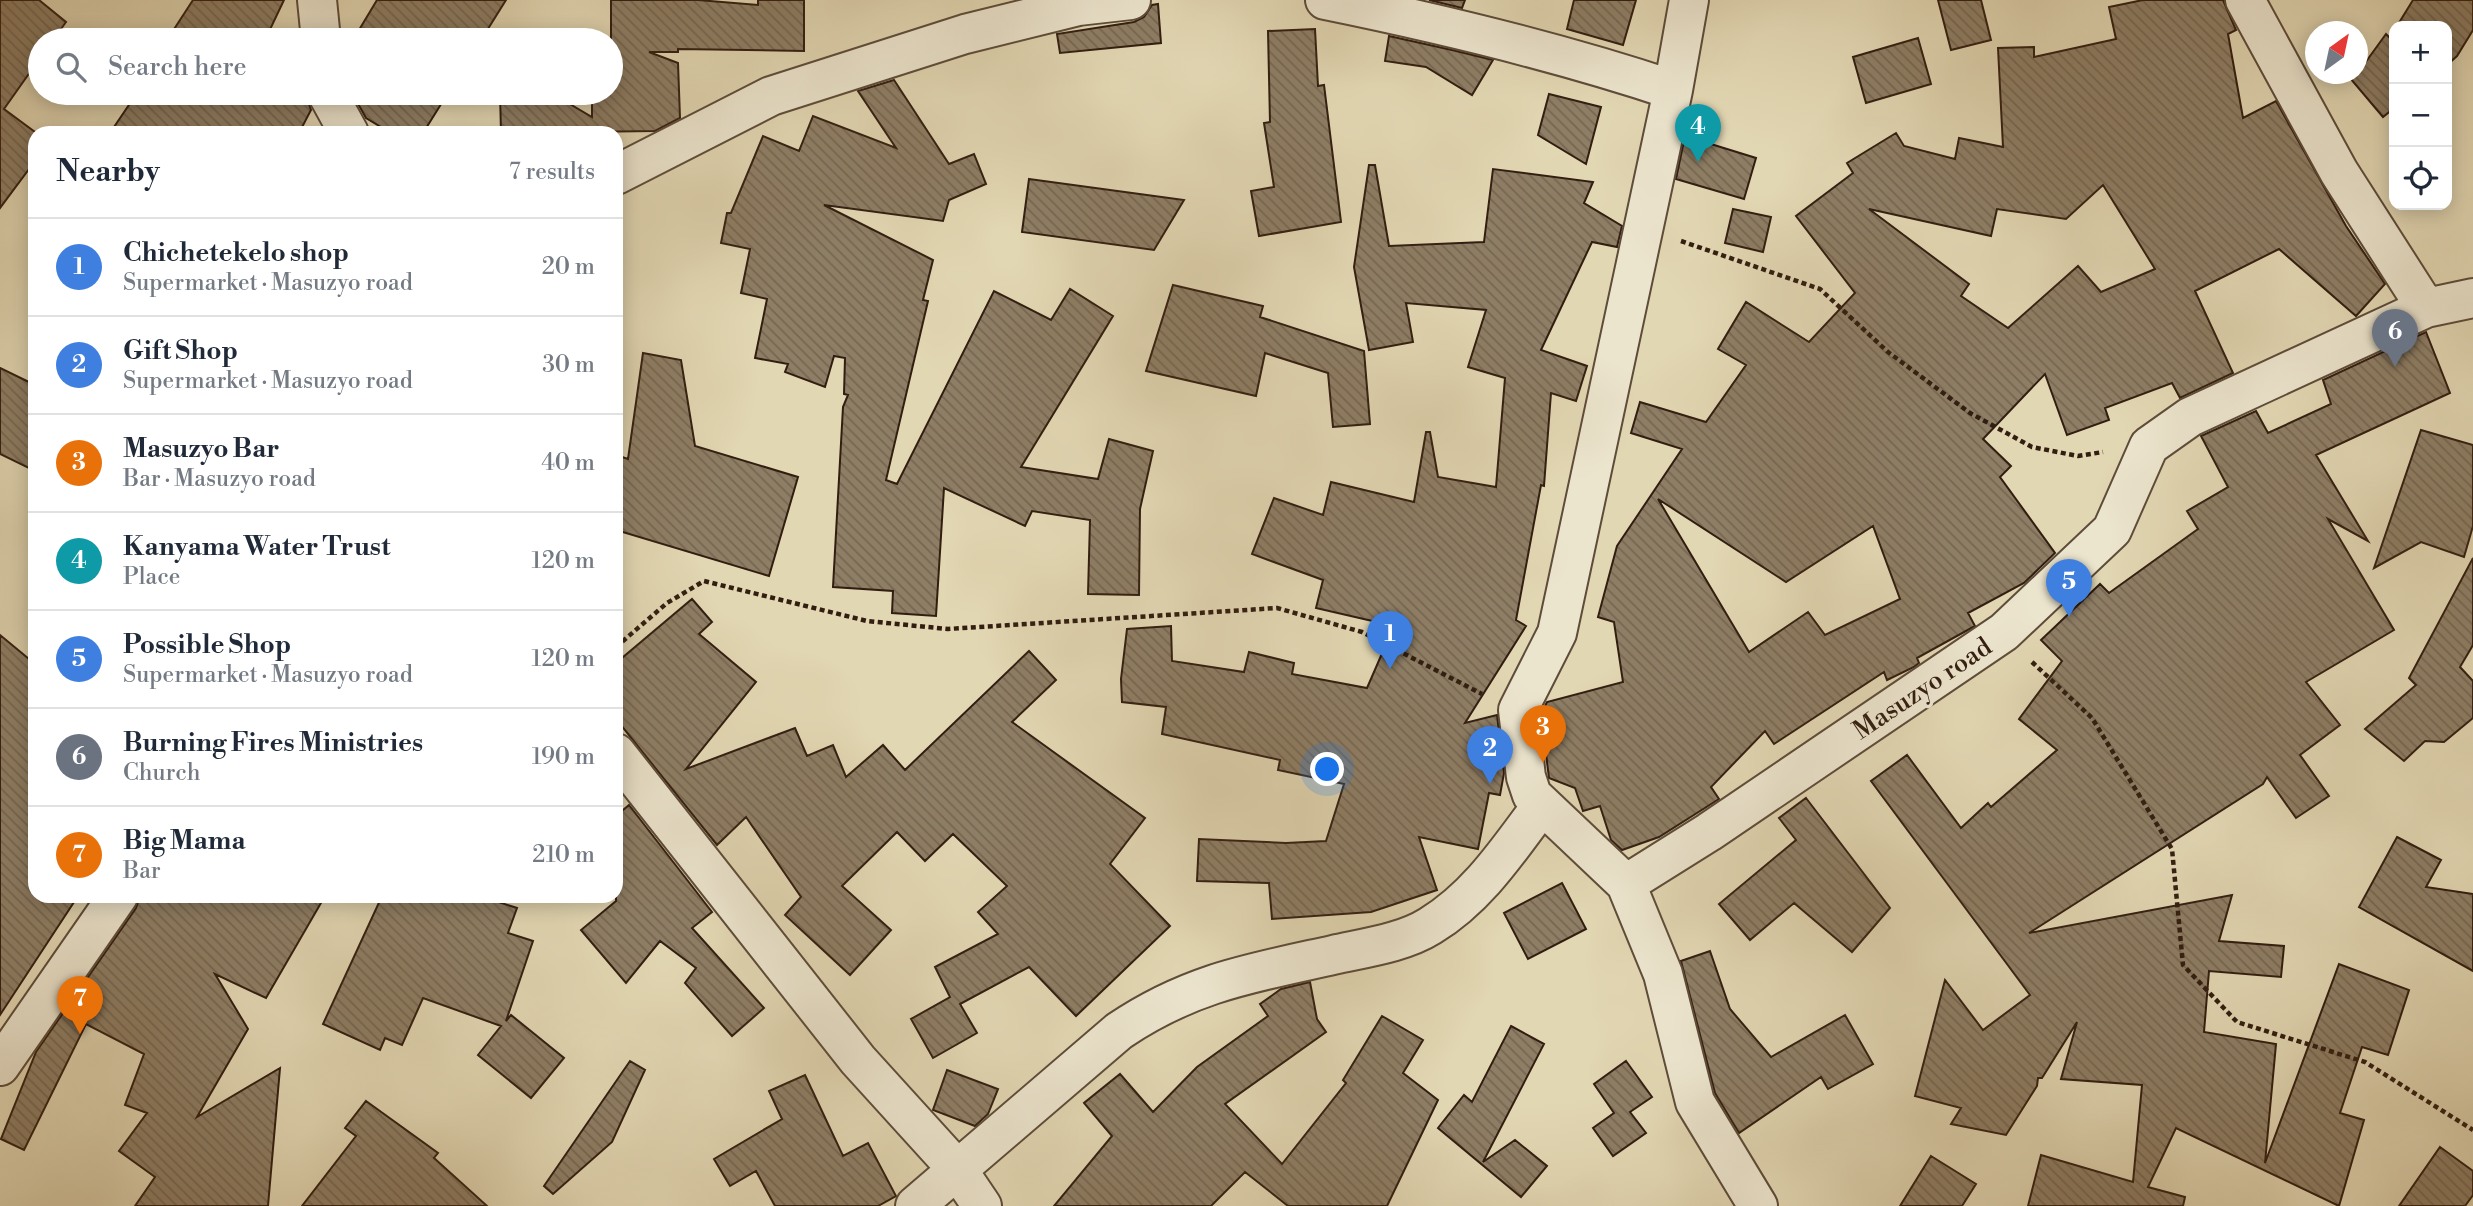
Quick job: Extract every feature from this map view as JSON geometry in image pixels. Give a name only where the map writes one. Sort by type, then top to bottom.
[{"type":"street","points":[[317,0],[320,28]]},
{"type":"street","points":[[623,171],[771,96],[797,87],[965,34],[1077,6],[1131,0]]},
{"type":"street","points":[[1325,0],[1436,22],[1539,49],[1673,90]]},
{"type":"street","points":[[1689,0],[1673,90],[1557,633],[1518,710],[1526,777],[1532,794],[1626,884],[1663,974],[1695,1102],[1758,1206]]},
{"type":"street","points":[[2245,0],[2339,172],[2426,308]]},
{"type":"street","points":[[334,105],[345,126]]},
{"type":"street","points":[[2004,632],[2112,530],[2149,446],[2190,417],[2426,308],[2473,298]]},
{"type":"street","name":"Masuzyo road","points":[[1626,884],[1709,832],[2004,632]]},
{"type":"street","points":[[623,762],[858,1060],[957,1170],[982,1206]]},
{"type":"street","points":[[915,1206],[1119,1031],[1152,1009],[1214,982],[1383,944],[1429,927],[1495,869],[1542,806]]},
{"type":"street","points":[[0,1066],[113,903]]},
{"type":"path","points":[[1644,228],[1820,289],[1888,352],[1959,405],[2032,447],[2078,456],[2149,446]]},
{"type":"path","points":[[623,641],[667,603],[704,581],[867,621],[948,629],[1277,608],[1362,632],[1450,679],[1518,710]]},
{"type":"path","name":"Masuzyo road","points":[[2004,632],[2092,718],[2172,849],[2183,964],[2236,1022],[2365,1062],[2473,1130]]},
{"type":"building","points":[[0,0],[39,0],[66,22],[62,28],[28,28],[28,75],[4,109],[28,127],[28,170],[0,208]]},
{"type":"building","points":[[193,0],[284,0],[271,28],[175,28]]},
{"type":"building","points":[[377,0],[506,0],[488,28],[360,28]]},
{"type":"building","points":[[611,0],[698,0],[758,5],[758,0],[804,0],[804,51],[678,49],[678,52],[649,52],[678,63],[680,118],[655,131],[623,131],[623,126],[501,126],[500,105],[572,105],[592,117],[592,105],[623,105],[623,28],[611,28]]},
{"type":"building","points":[[1429,0],[1465,0],[1462,8]]},
{"type":"building","points":[[1574,0],[1636,0],[1623,45],[1567,29]]},
{"type":"building","points":[[1938,0],[1981,0],[1991,40],[1951,50]]},
{"type":"building","points":[[2143,0],[2223,0],[2236,30],[2228,34],[2243,118],[2276,101],[2346,226],[2385,284],[2356,316],[2279,249],[2195,291],[2233,373],[2180,398],[2172,383],[2105,408],[2109,420],[2067,435],[2045,374],[1983,439],[2011,466],[2000,477],[2055,553],[2024,583],[1968,613],[1975,626],[1917,658],[1919,663],[1914,667],[1887,680],[1884,672],[1774,744],[1765,731],[1711,787],[1719,799],[1659,837],[1622,850],[1611,840],[1600,806],[1583,811],[1575,788],[1549,778],[1541,714],[1547,702],[1623,682],[1614,622],[1598,617],[1617,546],[1682,449],[1631,433],[1640,402],[1706,422],[1746,365],[1718,349],[1746,302],[1809,342],[1855,293],[1796,216],[1853,173],[1847,163],[1896,133],[1904,146],[1955,159],[1959,138],[2003,147],[1998,48],[2034,47],[2034,57],[2116,39],[2109,7]],"holes":[[[2103,185],[2155,269],[2101,292],[2078,266],[2008,328],[1961,296],[1969,284],[1869,209],[1991,236],[1997,209],[2066,219]],[[1658,499],[1786,582],[1873,526],[1900,599],[1825,635],[1808,612],[1749,652]]]},
{"type":"building","points":[[2413,0],[2473,0],[2473,30],[2452,60],[2452,21],[2400,21]]},
{"type":"building","points":[[1158,4],[1161,43],[1060,53],[1057,34],[1134,22],[1144,17],[1152,5]]},
{"type":"building","points":[[1315,29],[1318,86],[1324,85],[1341,222],[1259,236],[1251,191],[1274,187],[1264,123],[1270,122],[1268,31]]},
{"type":"building","points":[[2386,34],[2389,37],[2389,112],[2383,117],[2355,84],[2368,84],[2368,59]]},
{"type":"building","points":[[1389,36],[1493,60],[1472,95],[1426,67],[1385,61]]},
{"type":"building","points":[[1918,38],[1931,84],[1866,103],[1853,57]]},
{"type":"building","points":[[894,80],[949,164],[974,154],[986,184],[949,200],[943,221],[824,205],[933,260],[923,300],[928,301],[886,480],[897,484],[994,291],[1051,320],[1070,289],[1113,316],[1021,467],[1098,479],[1109,439],[1153,451],[1140,509],[1139,595],[1088,594],[1090,520],[1032,511],[1025,526],[944,488],[936,616],[892,613],[893,591],[833,587],[843,407],[848,395],[844,394],[845,358],[834,356],[825,387],[785,372],[788,364],[755,358],[767,299],[741,293],[750,249],[721,243],[727,213],[731,213],[763,136],[799,151],[813,116],[896,148],[858,91]]},
{"type":"building","points":[[1549,94],[1601,107],[1586,164],[1538,135]]},
{"type":"building","points":[[129,105],[309,105],[311,110],[303,126],[115,126]]},
{"type":"building","points":[[359,105],[440,105],[427,126],[379,126],[366,118]]},
{"type":"building","points":[[1685,136],[1756,158],[1744,199],[1676,179]]},
{"type":"building","points":[[1369,165],[1375,165],[1389,246],[1484,242],[1493,169],[1593,182],[1584,203],[1622,226],[1617,247],[1592,242],[1541,350],[1587,366],[1576,401],[1551,393],[1544,486],[1541,485],[1516,620],[1526,626],[1465,723],[1497,715],[1504,773],[1500,795],[1489,793],[1478,849],[1419,837],[1437,890],[1371,912],[1272,919],[1269,883],[1197,881],[1199,839],[1286,843],[1326,841],[1344,784],[1278,770],[1280,760],[1162,734],[1166,707],[1122,702],[1121,679],[1127,629],[1171,626],[1172,661],[1244,672],[1249,652],[1294,663],[1292,674],[1367,688],[1394,626],[1316,608],[1323,580],[1252,554],[1274,498],[1323,515],[1331,482],[1414,502],[1426,432],[1430,432],[1438,477],[1496,487],[1505,378],[1468,367],[1486,310],[1406,303],[1413,342],[1369,350],[1354,267]]},
{"type":"building","points":[[1029,179],[1184,200],[1154,250],[1022,232]]},
{"type":"building","points":[[1733,209],[1771,217],[1763,252],[1725,243]]},
{"type":"building","points":[[1173,285],[1263,306],[1260,317],[1364,351],[1370,424],[1333,427],[1328,373],[1265,353],[1256,396],[1146,371]]},
{"type":"building","points":[[2426,332],[2450,393],[2316,455],[2368,541],[2328,519],[2394,630],[2306,682],[2340,725],[2300,755],[2329,796],[2296,818],[2267,777],[2263,784],[2029,933],[2232,895],[2219,941],[2284,946],[2281,977],[2209,971],[2204,1032],[2276,1044],[2265,1163],[2339,964],[2409,990],[2388,1055],[2362,1047],[2340,1113],[2364,1120],[2339,1206],[2176,1128],[2148,1187],[2185,1197],[2183,1206],[2028,1206],[2041,1155],[2133,1182],[2142,1085],[2061,1079],[2077,1022],[2042,1078],[2038,1078],[2037,1086],[2006,1135],[1951,1124],[1961,1108],[1915,1096],[1945,980],[1983,1030],[2030,995],[1871,781],[1907,755],[1961,828],[1988,803],[1991,807],[2057,750],[2019,719],[2062,661],[2041,640],[2100,584],[2109,593],[2198,529],[2187,511],[2228,487],[2201,436],[2256,411],[2268,433],[2331,404],[2323,380]]},
{"type":"building","points":[[643,353],[681,360],[695,446],[798,477],[769,576],[623,532],[623,457],[628,459]]},
{"type":"building","points":[[0,368],[28,382],[28,468],[0,454]]},
{"type":"building","points":[[2421,430],[2473,445],[2473,526],[2464,557],[2421,542],[2374,568]]},
{"type":"building","points":[[2473,558],[2473,645],[2460,667],[2473,681],[2473,718],[2444,742],[2425,741],[2404,761],[2365,729],[2416,685],[2409,678]]},
{"type":"building","points":[[692,599],[712,622],[699,634],[756,682],[686,769],[795,728],[807,756],[833,745],[846,777],[883,745],[905,770],[1029,651],[1056,680],[1012,722],[1145,818],[1110,864],[1170,926],[1076,1016],[1029,967],[960,1004],[977,1033],[933,1058],[911,1019],[950,997],[935,967],[998,934],[978,912],[1007,886],[953,834],[925,861],[897,832],[842,886],[891,930],[850,975],[785,915],[801,897],[746,817],[717,845],[623,728],[623,657]]},
{"type":"building","points":[[0,635],[28,658],[28,903],[73,903],[0,1015]]},
{"type":"building","points":[[1806,798],[1890,908],[1852,952],[1794,903],[1750,940],[1719,904],[1796,840],[1779,818]]},
{"type":"building","points":[[629,805],[712,912],[692,928],[764,1008],[732,1036],[685,983],[696,968],[660,941],[626,983],[581,930],[614,903],[623,903],[623,810]]},
{"type":"building","points":[[2397,837],[2441,860],[2426,887],[2473,894],[2473,971],[2359,907]]},
{"type":"building","points":[[1562,883],[1586,929],[1528,959],[1504,913]]},
{"type":"building","points":[[138,903],[321,903],[266,998],[215,974],[248,1029],[197,1117],[280,1068],[268,1206],[135,1206],[155,1177],[119,1151],[147,1113],[125,1105],[144,1054],[86,1024],[24,1150],[1,1139],[36,1052]]},
{"type":"building","points":[[379,903],[502,903],[517,908],[508,933],[533,941],[506,1021],[511,1015],[564,1058],[531,1098],[478,1055],[501,1026],[423,998],[402,1045],[385,1038],[380,1050],[323,1024]]},
{"type":"building","points":[[1710,951],[1730,1009],[1771,1057],[1845,1015],[1873,1064],[1828,1089],[1821,1077],[1739,1133],[1715,1093],[1681,961]]},
{"type":"building","points":[[1310,982],[1317,1019],[1326,1032],[1225,1104],[1282,1164],[1346,1083],[1343,1080],[1382,1016],[1423,1040],[1403,1073],[1438,1100],[1387,1206],[1288,1206],[1245,1172],[1211,1206],[1054,1206],[1112,1136],[1084,1103],[1120,1074],[1153,1112],[1197,1067],[1268,1016],[1260,1004],[1281,989]]},
{"type":"building","points":[[1511,1026],[1544,1044],[1483,1162],[1515,1140],[1547,1166],[1521,1197],[1438,1128],[1464,1095],[1472,1102]]},
{"type":"building","points":[[630,1061],[645,1070],[612,1142],[553,1194],[544,1186]]},
{"type":"building","points":[[1626,1061],[1652,1097],[1630,1112],[1646,1133],[1613,1156],[1593,1128],[1614,1113],[1594,1084]]},
{"type":"building","points":[[947,1070],[998,1089],[988,1114],[975,1126],[933,1110]]},
{"type":"building","points":[[805,1075],[843,1156],[868,1143],[896,1196],[878,1206],[775,1206],[756,1171],[730,1186],[714,1159],[782,1119],[769,1091]]},
{"type":"building","points":[[366,1101],[438,1153],[434,1158],[487,1206],[302,1206],[356,1136],[345,1128]]},
{"type":"building","points":[[2440,1147],[2473,1171],[2473,1195],[2465,1206],[2399,1206]]},
{"type":"building","points":[[1931,1156],[1976,1184],[1962,1206],[1900,1206]]},
{"type":"place","name":"Kanyama Water Trust","points":[[1698,162]]},
{"type":"place","name":"Burning Fires Ministries","points":[[2395,367]]},
{"type":"place","name":"Possible Shop","points":[[2069,617]]},
{"type":"place","name":"Chichetekelo shop","points":[[1390,669]]},
{"type":"place","name":"Masuzyo Bar","points":[[1543,763]]},
{"type":"place","name":"Gift Shop","points":[[1490,784]]},
{"type":"place","name":"Big Mama","points":[[80,1034]]}]
